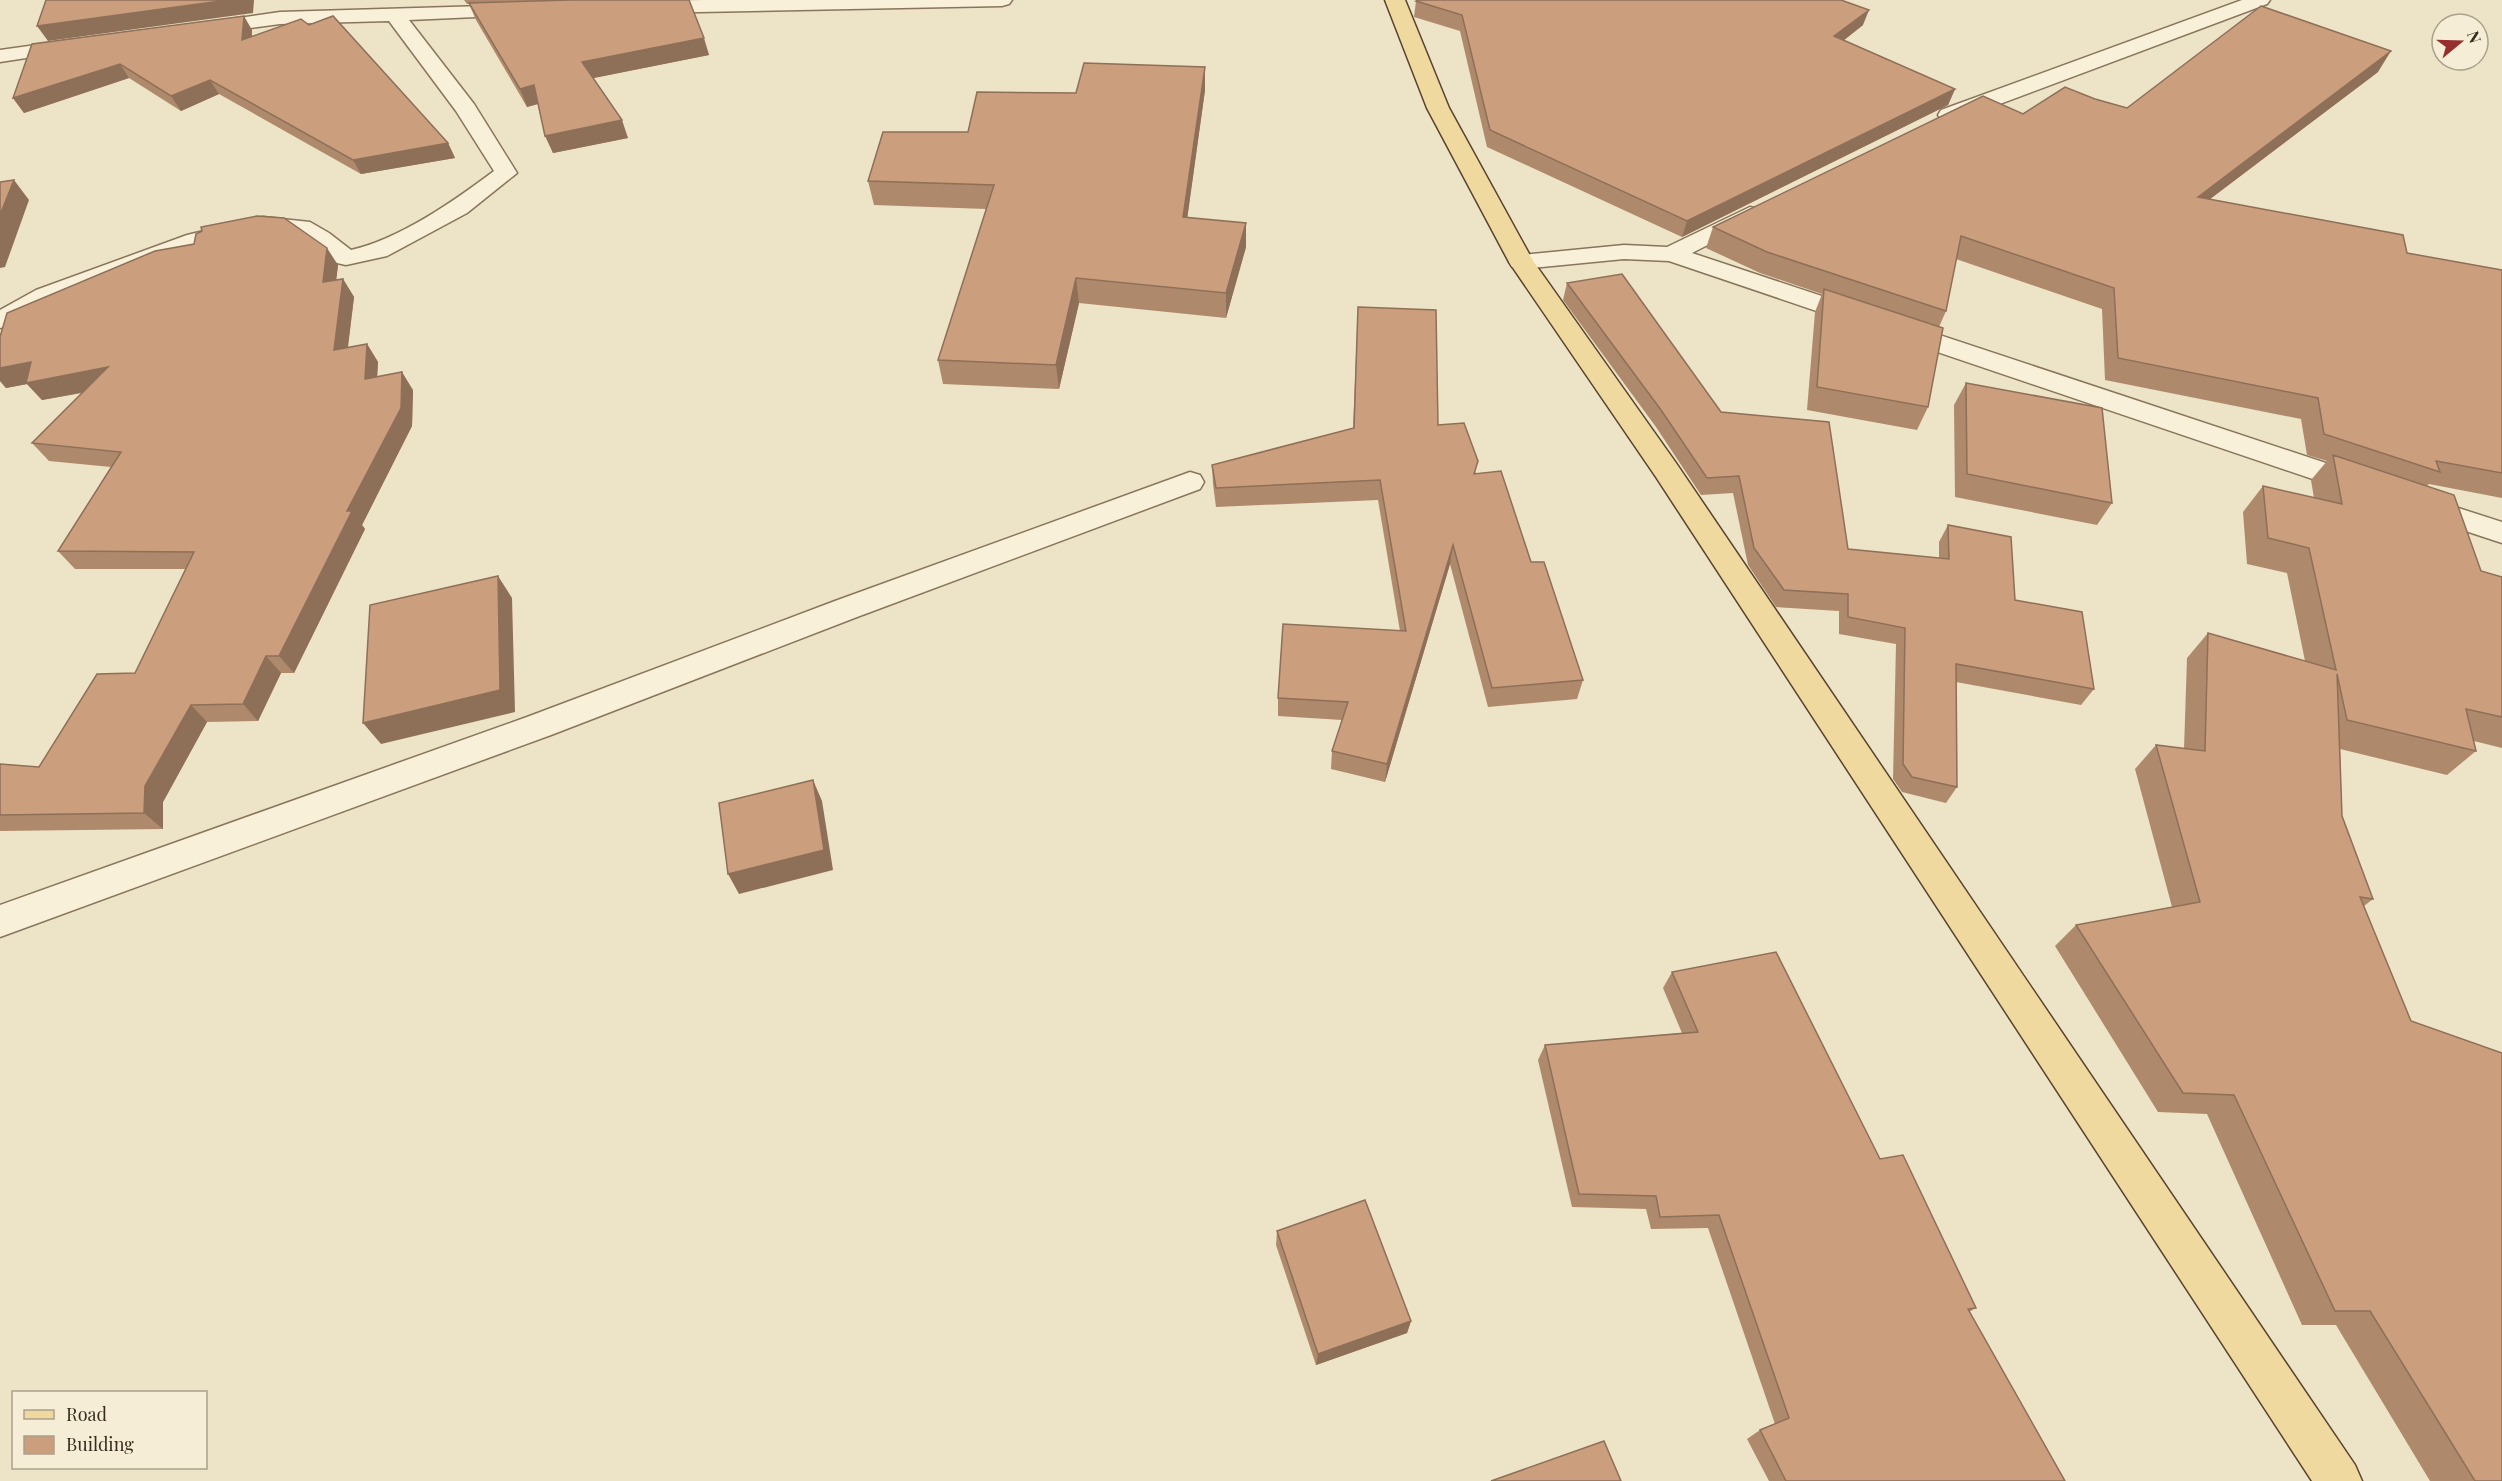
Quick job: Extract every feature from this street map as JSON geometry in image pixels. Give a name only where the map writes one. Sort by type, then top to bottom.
[{"type":"main road","points":[[1395,0],[1438,108],[1521,262],[1673,480],[2339,1481]]},
{"type":"street","points":[[280,18],[329,0]]},
{"type":"street","points":[[633,7],[1002,0]]},
{"type":"street","points":[[1932,124],[1953,114],[2259,0]]},
{"type":"street","points":[[187,31],[280,18],[538,10]]},
{"type":"street","points":[[0,320],[45,295],[66,287],[195,240],[263,224],[302,227],[321,238],[346,258],[378,251],[459,208],[506,173],[466,109],[395,15]]},
{"type":"street","points":[[0,56],[93,43]]},
{"type":"street","points":[[1671,254],[1765,207]]},
{"type":"street","points":[[1521,262],[1624,252],[1671,254],[1975,354],[2502,533]]},
{"type":"street","points":[[0,921],[539,726],[835,613],[1190,482]]},
{"type":"building","points":[[46,0],[228,0],[37,26]]},
{"type":"building","points":[[689,0],[704,38],[582,62],[622,120],[545,136],[534,85],[520,89],[469,3]]},
{"type":"building","points":[[1841,0],[1869,10],[1834,36],[1955,89],[1687,221],[1490,130],[1462,15],[1416,1]]},
{"type":"building","points":[[2261,6],[2391,51],[2198,197],[2403,235],[2407,253],[2502,270],[2502,473],[2436,461],[2440,472],[2324,434],[2318,398],[2118,358],[2114,288],[1961,236],[1946,311],[1767,252],[1713,227],[1983,96],[2023,114],[2065,87],[2127,108]]},
{"type":"building","points":[[244,16],[242,40],[301,19],[309,25],[333,16],[448,143],[353,160],[210,80],[171,96],[120,64],[13,98],[32,44]]},
{"type":"building","points":[[1084,63],[1205,67],[1183,217],[1246,223],[1226,293],[1076,278],[1056,365],[938,360],[994,185],[868,181],[883,132],[968,132],[977,92],[1076,93]]},
{"type":"building","points":[[14,180],[0,215],[0,182]]},
{"type":"building","points":[[257,216],[284,218],[327,248],[323,282],[343,279],[334,350],[367,344],[365,379],[402,372],[401,408],[347,511],[352,511],[279,656],[266,656],[243,704],[191,705],[145,786],[144,813],[0,815],[0,764],[39,767],[97,674],[135,673],[194,552],[58,551],[121,452],[32,443],[108,367],[26,383],[31,362],[0,368],[0,337],[7,313],[155,251],[194,244],[196,234],[202,231],[201,227]]},
{"type":"building","points":[[1622,274],[1721,412],[1829,422],[1848,549],[1949,559],[1948,525],[2011,537],[2015,600],[2082,612],[2094,689],[1956,664],[1957,787],[1912,777],[1903,764],[1905,628],[1848,617],[1848,594],[1784,590],[1754,548],[1739,476],[1707,478],[1661,410],[1567,283]]},
{"type":"building","points":[[1824,289],[1943,328],[1928,407],[1817,387]]},
{"type":"building","points":[[1358,307],[1436,310],[1438,425],[1464,423],[1478,461],[1474,474],[1501,471],[1531,562],[1544,562],[1583,680],[1492,688],[1453,545],[1387,764],[1332,751],[1348,702],[1278,698],[1283,624],[1406,631],[1380,480],[1216,488],[1212,465],[1354,428]]},
{"type":"building","points":[[1966,383],[2102,408],[2112,503],[1967,474]]},
{"type":"building","points":[[2333,455],[2454,495],[2481,571],[2502,577],[2502,717],[2466,709],[2476,751],[2347,720],[2337,674],[2342,816],[2373,899],[2360,897],[2411,1021],[2502,1053],[2502,1481],[2475,1481],[2370,1311],[2335,1311],[2234,1095],[2183,1093],[2076,925],[2200,902],[2156,745],[2205,751],[2208,633],[2336,670],[2309,548],[2268,538],[2263,486],[2342,504]]},
{"type":"building","points":[[498,576],[500,690],[363,723],[370,605]]},
{"type":"building","points":[[813,780],[824,850],[728,874],[719,803]]},
{"type":"building","points":[[1776,952],[1880,1159],[1903,1155],[1976,1308],[1968,1309],[2065,1481],[1786,1481],[1760,1430],[1789,1418],[1719,1215],[1660,1217],[1656,1196],[1579,1194],[1545,1045],[1698,1032],[1672,972]]},
{"type":"building","points":[[1365,1200],[1411,1321],[1318,1354],[1277,1231]]},
{"type":"building","points":[[1604,1441],[1621,1481],[1491,1481]]}]
